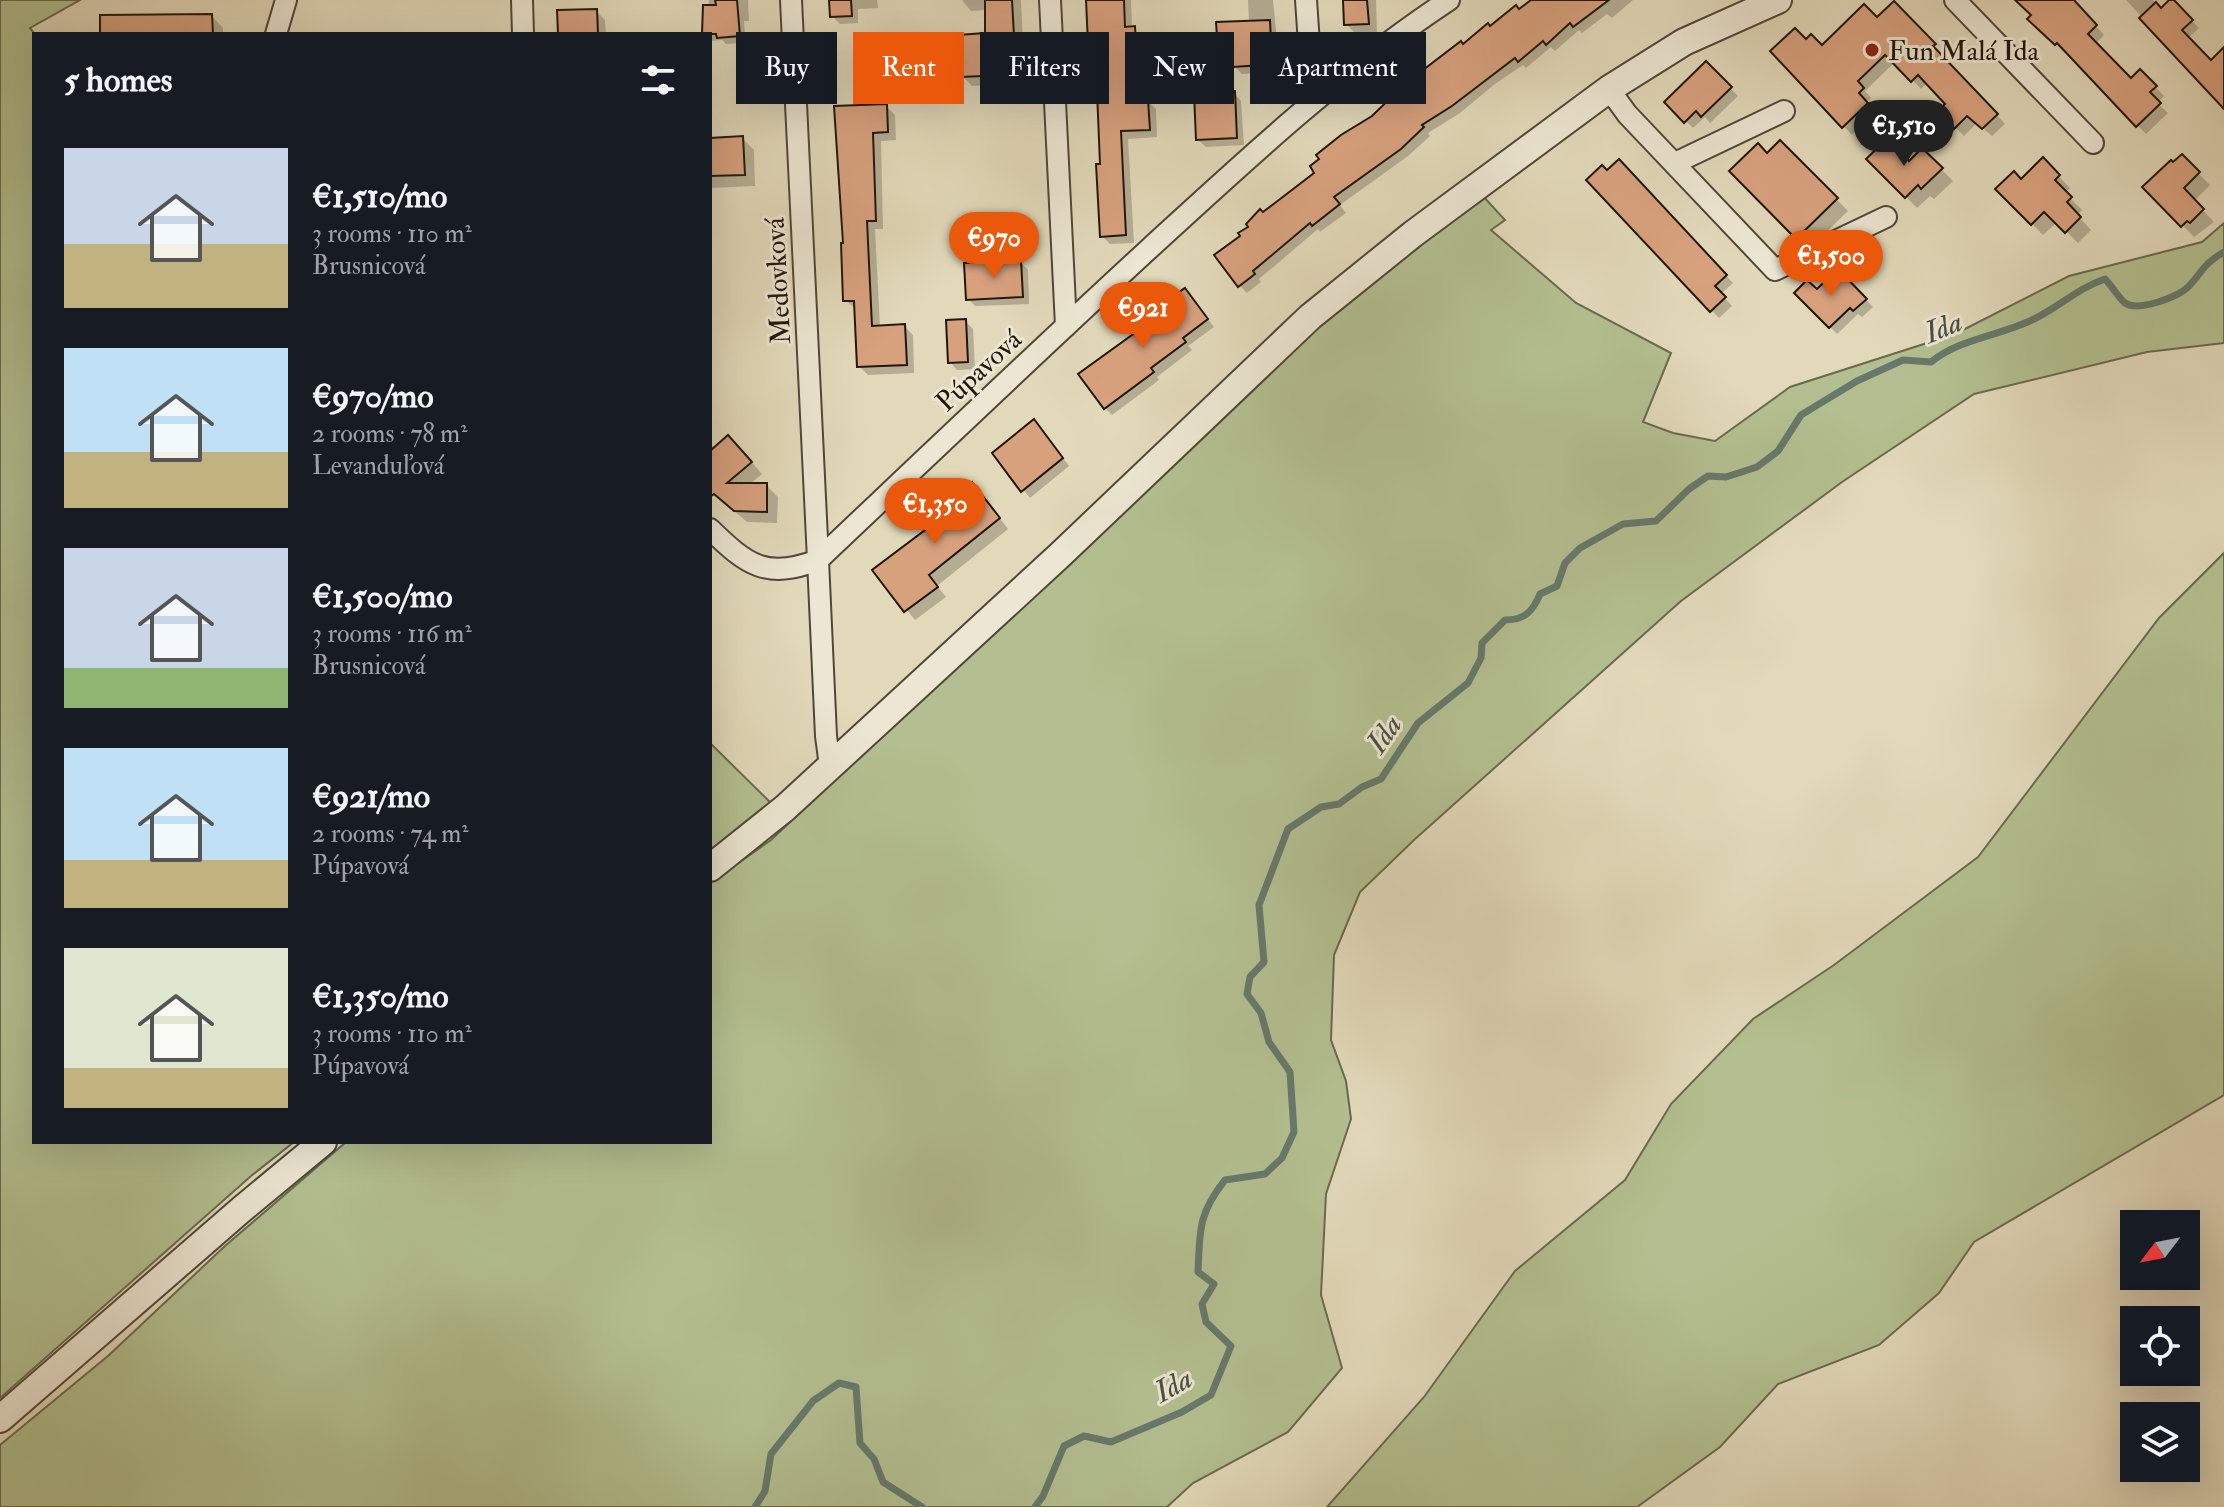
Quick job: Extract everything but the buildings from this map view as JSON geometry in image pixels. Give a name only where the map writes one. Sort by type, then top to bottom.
[{"type":"street","points":[[276,32],[286,0]]},
{"type":"street","points":[[522,0],[523,32]]},
{"type":"street","name":"Medovková","points":[[791,0],[818,560]]},
{"type":"street","points":[[1050,0],[1066,326]]},
{"type":"street","points":[[1306,0],[1308,32]]},
{"type":"street","name":"Púpavová","points":[[1403,32],[1449,0]]},
{"type":"street","points":[[712,866],[785,808],[1060,555],[1310,317],[1463,196],[1609,89],[1684,42],[1778,0]]},
{"type":"street","points":[[1955,0],[2093,143]]},
{"type":"street","points":[[1609,89],[1627,114],[1775,270],[1886,217]]},
{"type":"street","name":"Púpavová","points":[[818,560],[1066,326],[1310,104]]},
{"type":"street","points":[[1675,163],[1784,111]]},
{"type":"street","points":[[712,531],[754,566],[785,570],[818,560],[830,766]]},
{"type":"street","points":[[0,1419],[321,1144]]},
{"type":"green space","points":[[0,0],[80,0],[30,28],[33,32],[32,1144],[291,1144],[251,1176],[0,1398]]},
{"type":"green space","points":[[1482,195],[1505,220],[1491,230],[1576,303],[1671,353],[1643,422],[1673,433],[1715,441],[1790,387],[1955,334],[2069,276],[2202,242],[2224,223],[2224,343],[2147,352],[1974,394],[1842,482],[1681,601],[1360,892],[1334,955],[1331,1040],[1346,1081],[1351,1119],[1326,1194],[1321,1295],[1342,1368],[1288,1432],[1193,1483],[1167,1507],[0,1507],[0,1445],[108,1356],[225,1246],[344,1144],[712,1144],[712,882],[771,840],[1300,342]]},
{"type":"green space","points":[[2224,553],[2224,1095],[1974,1242],[1939,1293],[1879,1345],[1778,1384],[1720,1447],[1637,1507],[1327,1507],[1424,1397],[1515,1271],[1625,1180],[1671,1104],[1753,1019],[1834,965],[1978,857],[2159,618]]},
{"type":"green space","points":[[712,745],[776,808],[712,855]]},
{"type":"waterway","name":"Ida","points":[[1035,1507],[1043,1496],[1064,1446],[1084,1436],[1111,1442],[1182,1412],[1211,1395],[1231,1346],[1206,1322],[1202,1304],[1214,1284],[1198,1272],[1200,1233],[1205,1213],[1225,1180],[1265,1174],[1282,1158],[1294,1132],[1290,1072],[1269,1042],[1261,1013],[1247,994],[1250,977],[1264,962],[1259,905],[1288,829],[1321,807],[1339,804],[1362,787],[1381,779],[1418,723],[1468,683],[1481,658],[1482,643],[1505,620],[1523,616],[1531,610],[1540,594],[1557,586],[1565,563],[1580,548],[1623,524],[1656,521],[1689,489],[1708,476],[1726,477],[1757,467],[1778,451],[1801,415],[1857,381],[1903,360],[1931,362],[1968,342],[2021,325],[2105,279],[2125,303],[2131,305],[2168,299],[2189,286],[2207,264],[2224,252]]},
{"type":"waterway","name":"Ida","points":[[755,1507],[765,1491],[771,1454],[813,1401],[839,1383],[856,1387],[860,1443],[874,1459],[883,1482],[922,1507]]},
{"type":"place","name":"Fun Malá Ida","points":[[1872,50]]}]
